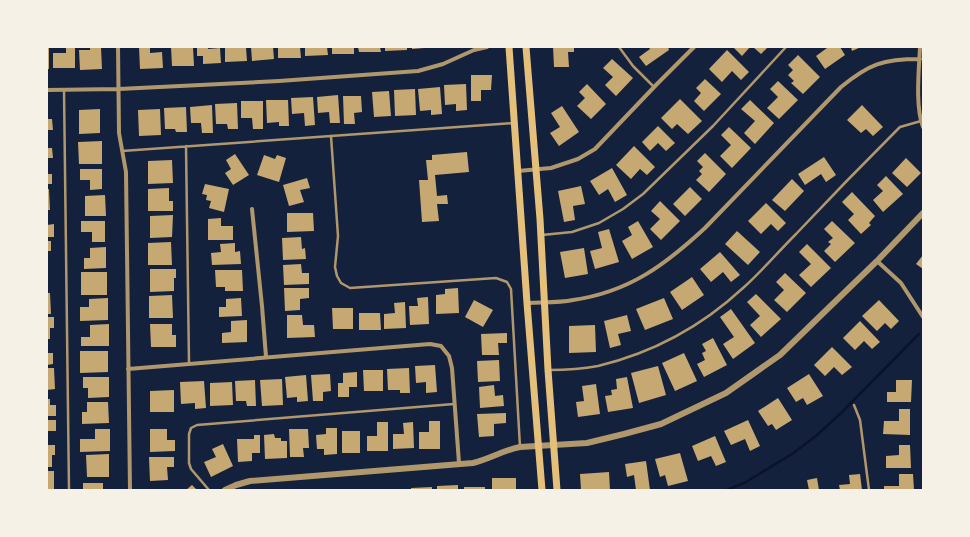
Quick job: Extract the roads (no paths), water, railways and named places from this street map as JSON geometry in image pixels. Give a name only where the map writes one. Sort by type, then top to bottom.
[{"type":"main road","points":[[509,47],[542,490]]},
{"type":"main road","points":[[526,47],[537,170],[548,370],[557,490]]},
{"type":"street","points":[[118,47],[119,133],[126,172],[130,490]]},
{"type":"street","points":[[47,90],[119,89],[279,81],[418,71],[443,64],[474,50],[487,47]]},
{"type":"street","points":[[518,171],[551,168],[578,159],[595,149],[694,47]]},
{"type":"street","points":[[920,47],[919,100],[923,127]]},
{"type":"street","points":[[527,303],[571,301],[589,298],[625,286],[649,274],[682,249],[705,228],[841,87],[855,75],[874,64],[901,59],[920,59]]},
{"type":"street","points":[[252,209],[266,357]]},
{"type":"street","points":[[226,490],[250,481],[473,463],[501,452],[520,447],[587,443],[661,424],[726,393],[780,355],[923,213]]},
{"type":"street","points":[[876,261],[901,283],[923,317]]},
{"type":"street","points":[[128,369],[430,344],[441,346],[449,356],[452,368],[459,463]]},
{"type":"lane","points":[[619,47],[633,66],[654,87]]},
{"type":"lane","points":[[541,236],[572,232],[599,222],[623,209],[643,194],[713,126],[786,47]]},
{"type":"lane","points":[[64,90],[69,490]]},
{"type":"lane","points":[[548,370],[568,370],[597,366],[641,353],[692,328],[744,288],[900,127],[921,121]]},
{"type":"lane","points":[[122,151],[515,123]]},
{"type":"lane","points":[[331,136],[338,236],[335,267],[337,276],[341,283],[350,288],[496,278],[507,282],[511,288],[520,447]]},
{"type":"lane","points":[[186,146],[189,363]]},
{"type":"lane","points":[[209,490],[191,469],[189,463],[189,434],[191,428],[197,425],[454,404]]},
{"type":"lane","points":[[854,405],[860,420],[869,490]]},
{"type":"waterway","points":[[727,490],[746,482],[792,454],[816,436],[840,414],[919,334]]}]
